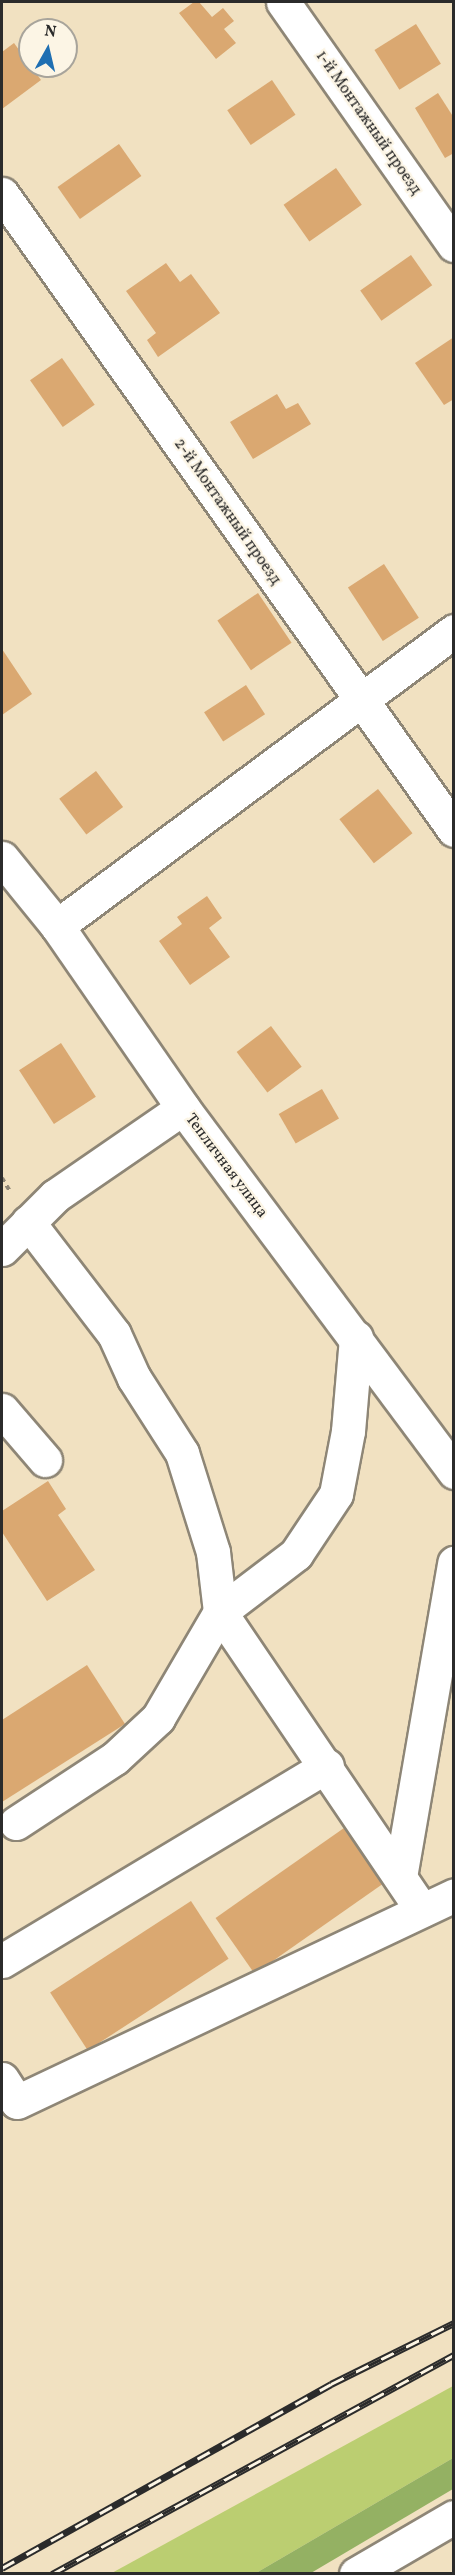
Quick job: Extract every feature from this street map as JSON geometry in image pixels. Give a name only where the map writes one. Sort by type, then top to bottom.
[{"type":"street","name":"1-й Монтажный проезд","points":[[283,2],[453,245]]},
{"type":"street","name":"2-й Монтажный проезд","points":[[2,194],[453,830]]},
{"type":"street","points":[[57,926],[453,631]]},
{"type":"street","name":"Тепличная улица","points":[[2,858],[57,926],[183,1108],[356,1337],[453,1472]]},
{"type":"street","points":[[2,1249],[55,1196],[183,1108]]},
{"type":"street","points":[[28,1222],[114,1334],[134,1378],[183,1453],[213,1552],[220,1612],[327,1766],[422,1910]]},
{"type":"street","points":[[16,1823],[115,1758],[158,1718],[220,1612],[296,1554],[336,1494],[348,1431],[356,1337]]},
{"type":"street","points":[[2,1410],[45,1460]]},
{"type":"street","points":[[400,1877],[453,1563]]},
{"type":"street","points":[[2,1961],[327,1766]]},
{"type":"street","points":[[2,2079],[17,2102],[453,1895]]},
{"type":"street","points":[[356,2574],[453,2517]]},
{"type":"green space","points":[[453,2386],[453,2458],[256,2573],[110,2574]]},
{"type":"green space","points":[[453,2458],[453,2489],[311,2573],[256,2573]]},
{"type":"building","points":[[194,2],[199,2],[212,17],[223,8],[234,21],[224,29],[236,43],[216,59],[179,13]]},
{"type":"building","points":[[416,24],[441,64],[399,90],[374,50]]},
{"type":"building","points":[[14,43],[18,48],[18,78],[40,78],[41,80],[2,109],[2,52]]},
{"type":"building","points":[[272,80],[295,115],[251,145],[227,110]]},
{"type":"building","points":[[438,93],[454,118],[454,153],[445,158],[415,108]]},
{"type":"building","points":[[119,144],[141,176],[80,219],[58,187]]},
{"type":"building","points":[[336,168],[362,205],[309,242],[284,205]]},
{"type":"building","points":[[411,255],[432,285],[381,321],[360,291]]},
{"type":"building","points":[[166,263],[180,282],[191,274],[220,313],[158,357],[147,340],[156,333],[126,291]]},
{"type":"building","points":[[454,337],[454,399],[444,405],[415,363]]},
{"type":"building","points":[[62,358],[95,405],[63,427],[30,380]]},
{"type":"building","points":[[277,394],[286,409],[298,403],[311,424],[253,459],[230,422]]},
{"type":"building","points":[[384,564],[419,618],[383,641],[348,587]]},
{"type":"building","points":[[258,593],[292,643],[251,670],[217,620]]},
{"type":"building","points":[[2,649],[32,694],[2,715]]},
{"type":"building","points":[[246,685],[265,714],[223,742],[204,712]]},
{"type":"building","points":[[96,771],[123,807],[86,835],[59,799]]},
{"type":"building","points":[[378,789],[412,833],[374,863],[339,819]]},
{"type":"building","points":[[207,896],[222,918],[209,928],[230,957],[190,985],[159,941],[182,924],[177,917]]},
{"type":"building","points":[[271,1026],[302,1067],[267,1093],[237,1052]]},
{"type":"building","points":[[61,1043],[96,1097],[54,1124],[19,1070]]},
{"type":"building","points":[[322,1089],[339,1118],[296,1143],[279,1114]]},
{"type":"building","points":[[48,1481],[66,1509],[58,1515],[95,1570],[47,1601],[2,1532],[2,1511]]},
{"type":"building","points":[[87,1665],[125,1724],[2,1802],[2,1720]]},
{"type":"building","points":[[354,1821],[393,1877],[255,1974],[216,1918]]},
{"type":"building","points":[[191,1901],[229,1959],[88,2050],[50,1992]]},
{"type":"railway","points":[[2,2568],[331,2384],[454,2323]]},
{"type":"railway","points":[[52,2574],[454,2355]]}]
